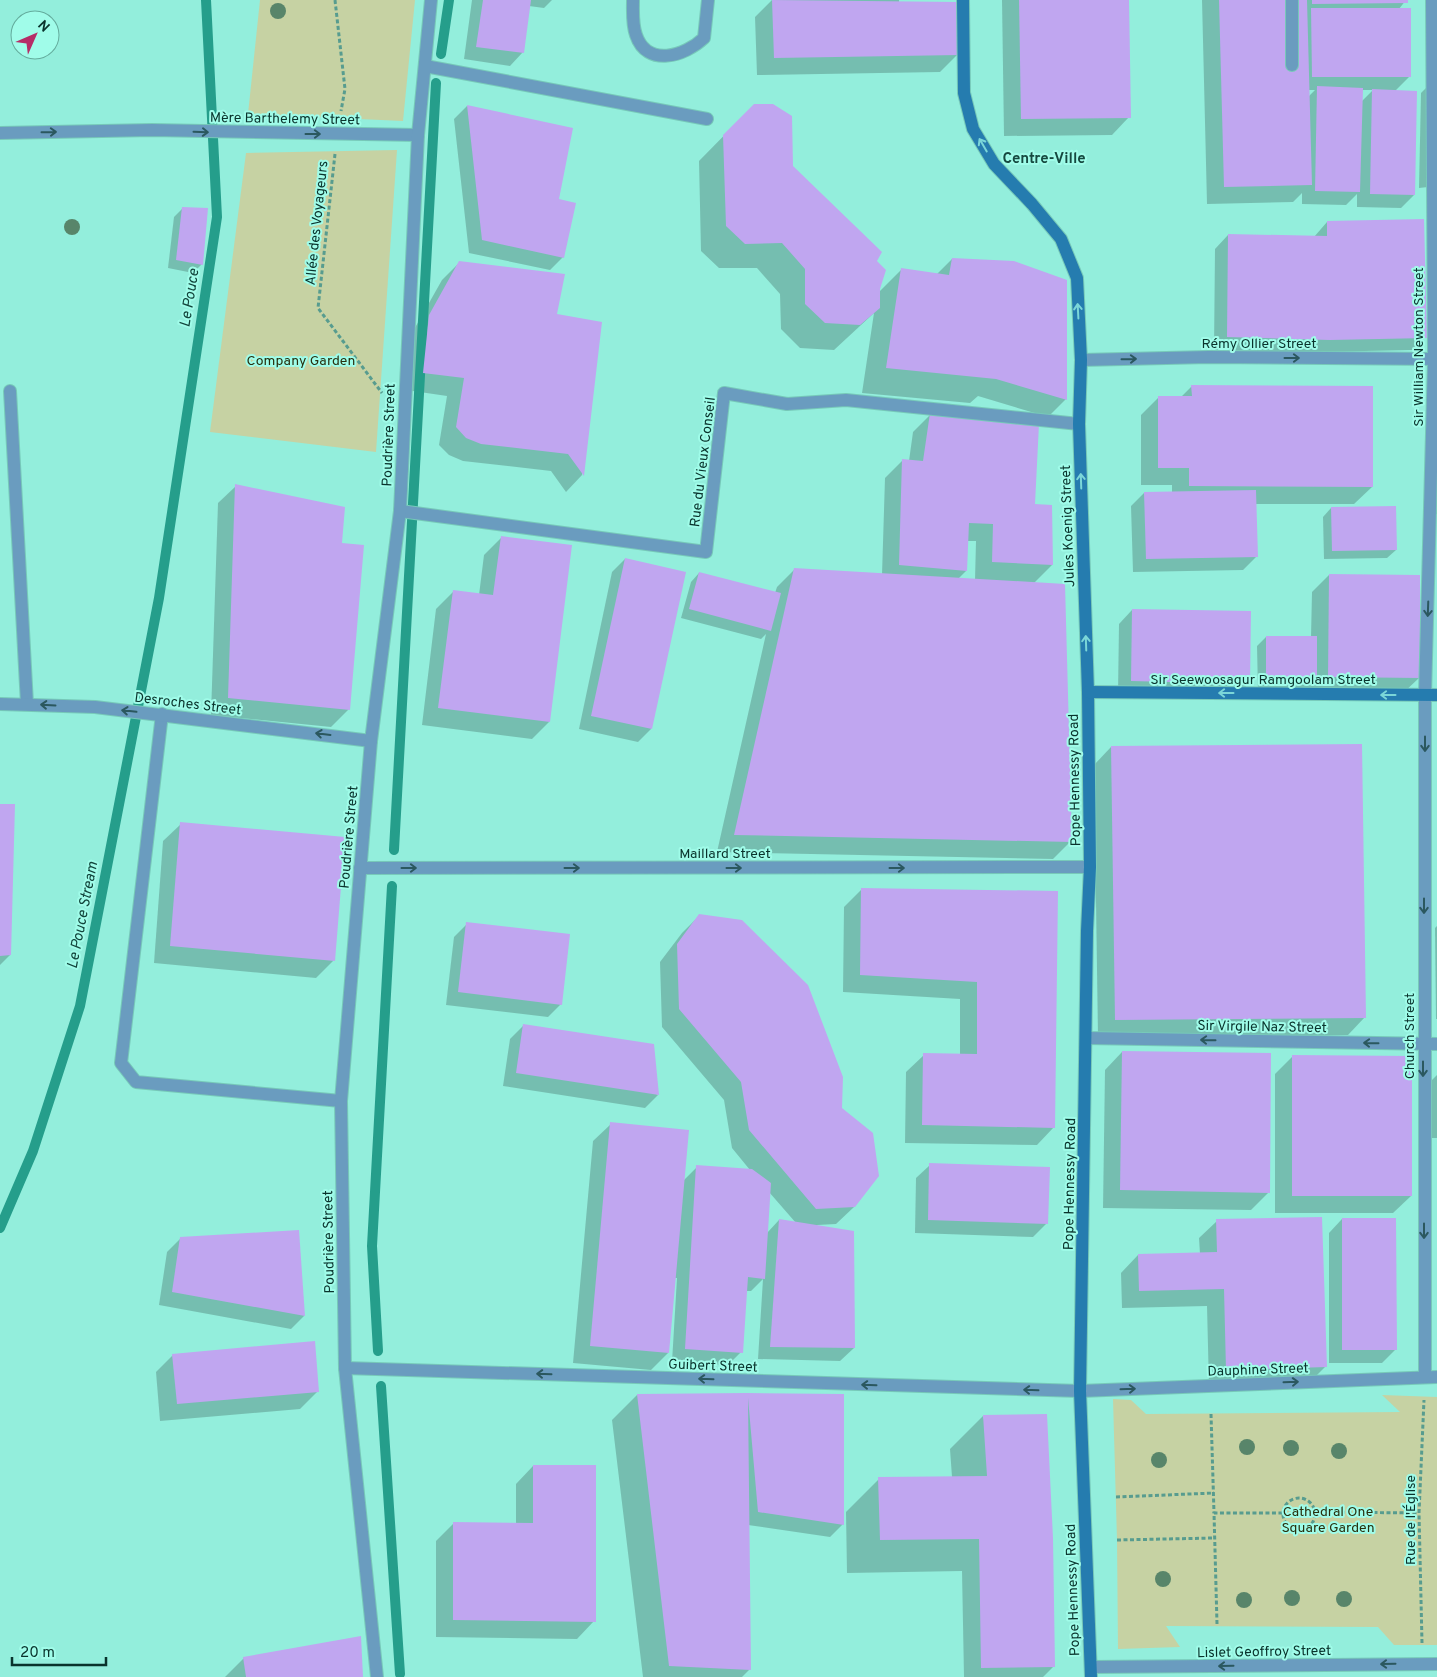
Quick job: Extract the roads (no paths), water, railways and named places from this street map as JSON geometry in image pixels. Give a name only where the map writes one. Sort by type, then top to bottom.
[{"type":"main road","name":"Jules Koenig Street","points":[[963,0],[964,93],[973,129],[994,164],[1032,204],[1061,239],[1077,278],[1081,360],[1079,424],[1088,692]]},
{"type":"main road","name":"Sir Seewoosagur Ramgoolam Street","points":[[1088,692],[1431,695]]},
{"type":"main road","name":"Pope Hennessy Road","points":[[1088,692],[1090,867],[1087,931],[1087,1038],[1080,1392],[1091,1672]]},
{"type":"street","name":"Poudrière Street","points":[[377,1677],[345,1368],[341,1101],[371,740],[402,512],[404,422],[418,135],[431,0]]},
{"type":"street","points":[[633,0],[636,36],[643,48],[651,54],[665,56],[679,55],[704,38],[708,0]]},
{"type":"street","points":[[1292,0],[1292,65]]},
{"type":"street","name":"Sir William Newton Street","points":[[1431,695],[1436,359],[1432,0]]},
{"type":"street","points":[[425,66],[707,119]]},
{"type":"street","name":"Mère Barthelemy Street","points":[[0,133],[152,130],[264,134],[418,135]]},
{"type":"street","name":"Rémy Ollier Street","points":[[1081,360],[1209,357],[1436,359]]},
{"type":"street","points":[[10,391],[27,704]]},
{"type":"street","name":"Rue du Vieux Conseil","points":[[402,512],[706,552],[724,393],[787,404],[846,400],[1079,424]]},
{"type":"street","name":"Church Street","points":[[1431,695],[1423,1044],[1431,1377]]},
{"type":"street","name":"Desroches Street","points":[[0,704],[95,707],[371,740]]},
{"type":"street","points":[[162,714],[121,1063],[136,1082],[341,1101]]},
{"type":"street","name":"Maillard Street","points":[[360,868],[1090,867]]},
{"type":"street","name":"Sir Virgile Naz Street","points":[[1087,1038],[1437,1044]]},
{"type":"street","name":"Guibert Street","points":[[345,1368],[1080,1392]]},
{"type":"street","name":"Dauphine Street","points":[[1080,1392],[1431,1377]]},
{"type":"street","name":"Lislet Geoffroy Street","points":[[1091,1672],[1422,1670],[1437,1664]]},
{"type":"waterway","name":"Le Pouce Stream","points":[[0,1228],[33,1151],[80,1006],[159,598],[217,217],[206,0]]},
{"type":"waterway","points":[[441,54],[449,0]]},
{"type":"waterway","points":[[394,850],[436,83]]},
{"type":"waterway","points":[[378,1351],[372,1246],[392,886]]},
{"type":"waterway","points":[[381,1386],[400,1674]]},
{"type":"district","name":"Centre-Ville","points":[[1044,158]]},
{"type":"water label","name":"Le Pouce","points":[[189,298]]},
{"type":"park label","name":"Company Garden","points":[[301,360]]},
{"type":"park label","name":"Cathedral One Square Garden","points":[[1328,1519]]}]
